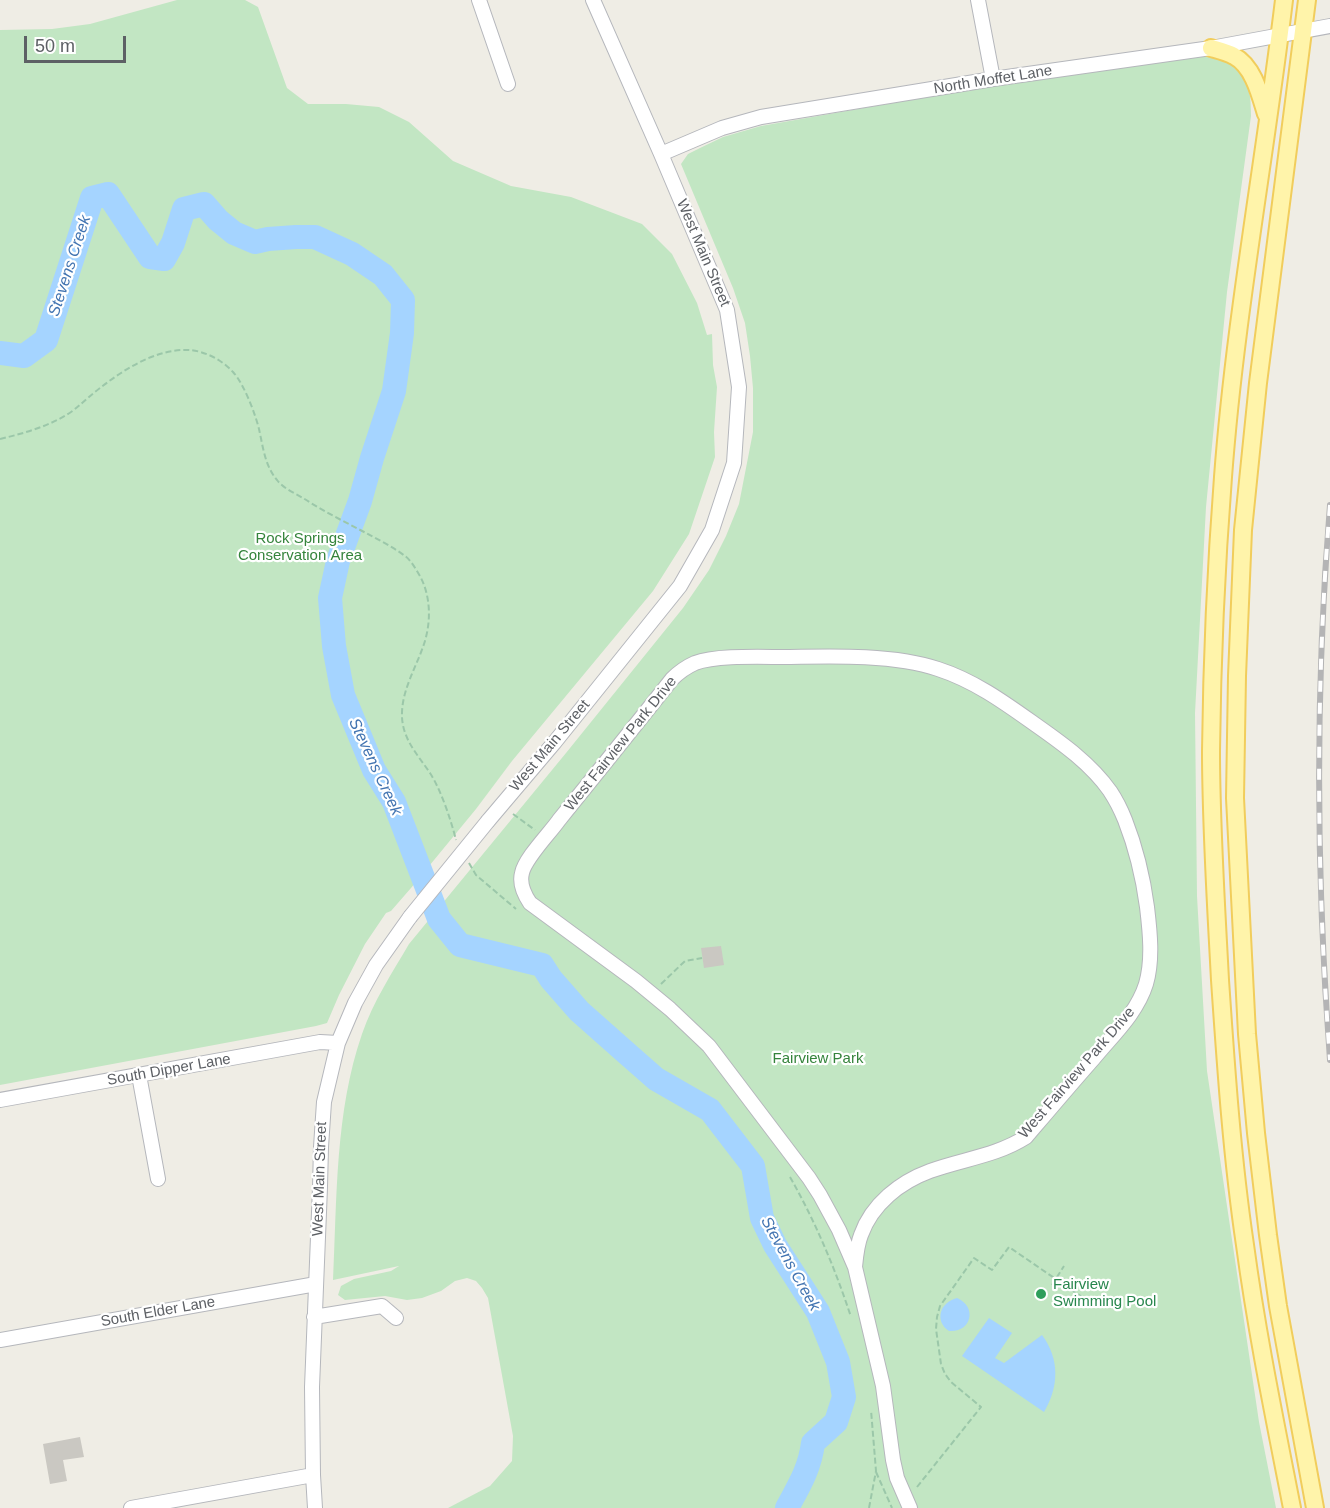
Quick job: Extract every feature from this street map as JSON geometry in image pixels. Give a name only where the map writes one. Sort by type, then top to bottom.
[{"type":"main road","points":[[1284,0],[1244,292],[1223,473],[1212,670],[1211,755],[1214,868],[1224,1039],[1234,1151],[1246,1257],[1292,1508]]},
{"type":"main road","points":[[1307,0],[1258,383],[1243,530],[1235,798],[1246,1034],[1260,1167],[1278,1306],[1315,1508]]},
{"type":"main road","points":[[1211,48],[1242,62],[1260,93],[1268,120]]},
{"type":"street","points":[[479,0],[508,84]]},
{"type":"street","name":"West Main Street","points":[[315,1508],[312,1387],[321,1147],[324,1102],[338,1042],[355,1002],[376,965],[410,917],[680,586],[712,530],[734,463],[739,387],[727,310],[593,0]]},
{"type":"street","points":[[978,0],[993,79]]},
{"type":"street","name":"North Moffet Lane","points":[[661,154],[722,128],[761,117],[993,79],[1211,48],[1330,26]]},
{"type":"street","name":"West Fairview Park Drive","points":[[855,1267],[860,1236],[868,1220],[896,1188],[931,1171],[992,1154],[1026,1137],[1122,1025],[1139,1000],[1146,982],[1150,952],[1145,893],[1139,862],[1133,840],[1112,792],[1095,772],[1063,744],[996,696],[967,681],[937,668],[904,661],[854,657],[732,658],[696,662],[683,669],[672,679],[545,838],[525,866],[521,874],[521,884],[530,903],[652,994],[714,1050],[809,1178],[839,1230],[855,1267],[883,1386],[897,1478],[908,1504]]},
{"type":"street","name":"South Dipper Lane","points":[[0,1100],[320,1042],[338,1042]]},
{"type":"street","points":[[139,1075],[158,1179]]},
{"type":"street","name":"South Elder Lane","points":[[0,1340],[316,1284]]},
{"type":"street","points":[[314,1317],[382,1306],[396,1318]]},
{"type":"street","points":[[131,1508],[313,1475]]},
{"type":"path","points":[[0,439],[37,429],[64,416],[135,364],[173,351],[189,350],[206,353],[233,372],[243,389],[258,426],[268,466],[278,481],[322,510],[407,557],[421,578],[428,600],[429,619],[424,643],[404,697],[402,717],[405,734],[413,751],[430,774],[451,821],[456,840]]},
{"type":"path","points":[[513,814],[545,838]]},
{"type":"path","points":[[466,858],[476,875],[518,910]]},
{"type":"path","points":[[652,994],[685,961],[702,958]]},
{"type":"path","points":[[788,1174],[807,1206],[841,1285],[853,1321]]},
{"type":"path","points":[[908,1504],[981,1407],[948,1379],[942,1369],[936,1329],[940,1306],[974,1258],[992,1270],[1009,1247],[1082,1297]]},
{"type":"path","points":[[1052,1285],[1064,1266]]},
{"type":"path","points":[[869,1508],[876,1471],[871,1409]]},
{"type":"path","points":[[876,1471],[892,1508]]},
{"type":"green space","name":"Rock Springs Conservation Area","points":[[177,0],[245,0],[258,7],[287,88],[308,104],[379,107],[409,122],[453,161],[511,186],[571,197],[642,224],[672,254],[697,303],[707,335],[712,334],[713,365],[717,387],[715,457],[689,534],[653,591],[512,761],[411,888],[391,911],[386,913],[365,944],[327,1023],[0,1085],[0,30],[52,29],[90,24]]},
{"type":"green space","name":"Fairview Park","points":[[1208,56],[1231,64],[1244,76],[1250,92],[1251,116],[1227,292],[1206,507],[1195,713],[1197,896],[1207,1071],[1259,1422],[1276,1508],[448,1508],[490,1486],[512,1461],[513,1436],[488,1298],[476,1281],[467,1278],[455,1281],[441,1291],[422,1298],[407,1300],[385,1296],[345,1300],[338,1295],[341,1286],[354,1279],[391,1271],[399,1266],[333,1280],[339,1156],[347,1094],[353,1064],[366,1022],[409,944],[683,608],[709,570],[739,504],[753,432],[753,388],[745,323],[733,288],[681,164],[688,154],[723,137],[761,126],[983,87]]},
{"type":"water","points":[[957,1298],[968,1307],[969,1319],[967,1324],[957,1331],[949,1331],[944,1327],[940,1317],[941,1312],[946,1303]]},
{"type":"water","points":[[989,1318],[1012,1333],[995,1358],[1004,1363],[1042,1335],[1048,1344],[1054,1363],[1055,1383],[1044,1412],[962,1356]]},
{"type":"building","points":[[721,946],[724,965],[704,968],[701,948]]},
{"type":"building","points":[[80,1437],[84,1457],[63,1460],[67,1481],[50,1484],[43,1444]]},
{"type":"waterway","name":"Stevens Creek","points":[[0,353],[24,356],[46,340],[92,198],[108,194],[150,257],[164,259],[173,243],[184,209],[204,204],[234,233],[255,242],[268,239],[315,237],[352,254],[383,275],[403,300],[402,333],[394,391],[360,501],[338,561],[330,598],[334,646],[343,695],[374,770],[394,802],[439,919],[460,945],[542,965],[579,1011],[656,1079],[710,1110],[753,1166],[762,1218],[775,1245],[818,1312],[838,1362],[844,1397],[836,1422],[813,1443],[807,1469],[787,1508]]},
{"type":"railway","points":[[1330,505],[1322,643],[1319,782],[1322,921],[1330,1060]]},
{"type":"place","name":"Fairview Swimming Pool","points":[[1041,1294]]}]
